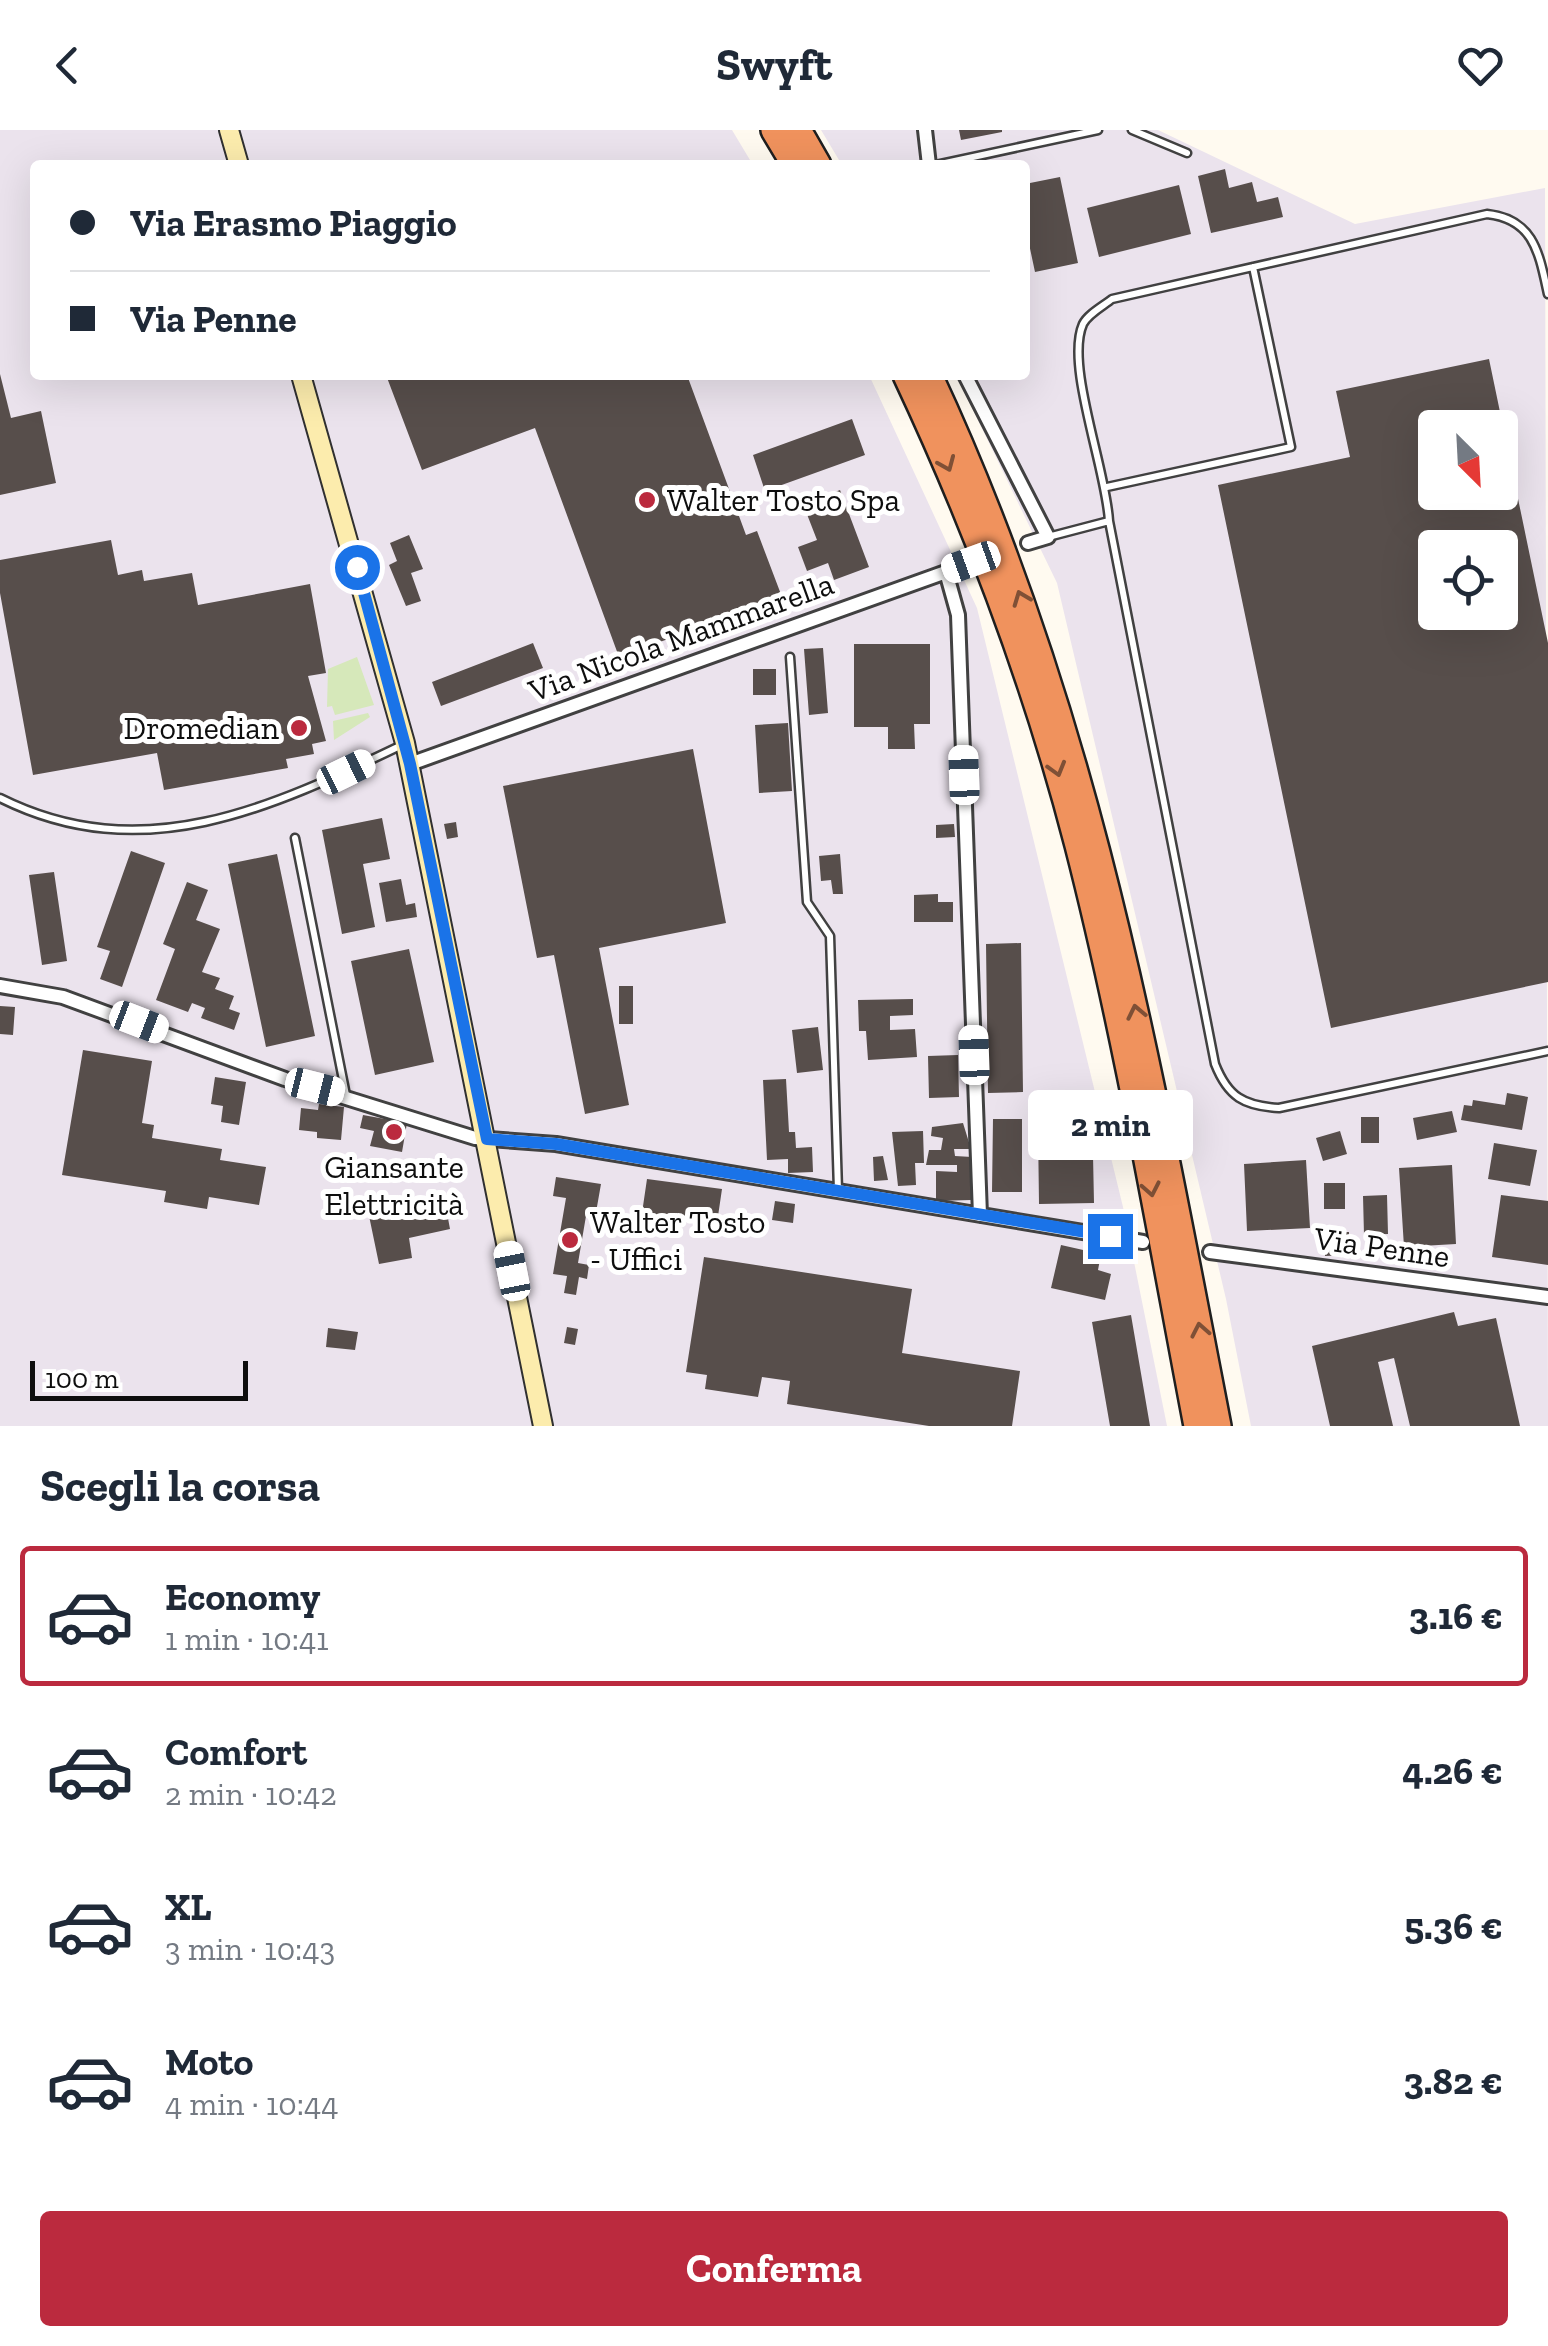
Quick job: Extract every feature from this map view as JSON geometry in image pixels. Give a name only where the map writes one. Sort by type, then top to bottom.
[{"type":"highway","points":[[774,130],[791,160]]},
{"type":"highway","points":[[798,130],[815,160]]},
{"type":"highway","points":[[908,380],[963,502],[1016,641],[1078,844],[1197,1426]]},
{"type":"highway","points":[[930,380],[1032,626],[1091,818],[1142,1038],[1218,1426]]},
{"type":"street","points":[[229,130],[238,160]]},
{"type":"street","points":[[925,130],[931,160]]},
{"type":"street","points":[[302,380],[410,764],[543,1426]]},
{"type":"street","points":[[968,380],[1048,537],[1028,543]]},
{"type":"street","name":"Via Nicola Mammarella","points":[[410,764],[971,562]]},
{"type":"street","points":[[946,572],[958,615],[980,1214]]},
{"type":"street","points":[[0,986],[62,997],[285,1079],[487,1139],[556,1144],[1143,1242]]},
{"type":"street","name":"Via Penne","points":[[1210,1252],[1548,1297]]},
{"type":"lane","points":[[956,160],[1098,130]]},
{"type":"lane","points":[[1132,130],[1186,153]]},
{"type":"lane","points":[[1548,294],[1528,234],[1510,217],[1487,214],[1112,299],[1084,320],[1076,353],[1107,486],[1109,520],[1215,1064],[1225,1090],[1252,1106],[1279,1108],[1548,1052]]},
{"type":"lane","points":[[1107,486],[1291,447],[1253,267]]},
{"type":"lane","points":[[1048,537],[1109,520]]},
{"type":"lane","points":[[790,657],[807,902],[830,936],[838,1191]]},
{"type":"lane","points":[[0,798],[56,819],[113,832],[159,832],[205,823],[317,786],[405,743]]},
{"type":"lane","points":[[295,838],[346,1095]]},
{"type":"shaded area","points":[[0,130],[732,130],[750,160],[30,160],[30,380],[871,380],[977,608],[1123,1207],[1167,1426],[0,1426]]},
{"type":"shaded area","points":[[821,130],[1158,130],[1355,224],[1545,188],[1548,1426],[1251,1426],[1226,1299],[1057,583],[958,380],[1030,380],[1030,160],[839,160]]},
{"type":"green space","points":[[357,657],[374,705],[335,715],[332,706],[327,707],[328,669]]},
{"type":"green space","points":[[368,713],[370,717],[334,740],[333,721]]},
{"type":"building","points":[[959,130],[1002,130],[1002,132],[961,140]]},
{"type":"building","points":[[1225,169],[1229,188],[1252,182],[1257,202],[1278,197],[1283,217],[1211,233],[1198,176]]},
{"type":"building","points":[[1060,177],[1078,263],[1035,272],[1030,248],[1030,183]]},
{"type":"building","points":[[1179,185],[1191,234],[1099,257],[1087,208]]},
{"type":"building","points":[[1489,359],[1500,410],[1418,410],[1418,510],[1518,510],[1518,499],[1548,643],[1548,982],[1331,1028],[1218,485],[1350,457],[1336,391]]},
{"type":"building","points":[[0,374],[11,418],[41,411],[56,483],[0,495]]},
{"type":"building","name":"Walter Tosto Spa","points":[[388,380],[689,380],[746,535],[757,531],[782,597],[619,657],[535,428],[422,470]]},
{"type":"building","points":[[852,419],[865,455],[765,491],[753,455]]},
{"type":"building","points":[[840,490],[869,567],[834,580],[828,563],[807,571],[798,547],[817,540],[803,504]]},
{"type":"building","points":[[409,535],[423,569],[411,573],[421,601],[406,606],[389,565],[397,561],[390,543]]},
{"type":"building","points":[[111,540],[118,575],[142,570],[144,581],[192,573],[198,605],[310,584],[326,673],[308,676],[326,741],[312,744],[314,754],[286,759],[288,768],[164,790],[157,753],[33,775],[0,593],[0,560]]},
{"type":"building","points":[[533,643],[543,668],[441,706],[432,682]]},
{"type":"building","points":[[854,644],[930,644],[930,724],[914,724],[915,749],[888,749],[888,727],[854,727]]},
{"type":"building","points":[[823,648],[828,713],[809,715],[804,649]]},
{"type":"building","points":[[753,669],[776,669],[776,695],[753,695]]},
{"type":"building","points":[[788,723],[792,791],[759,793],[755,725]]},
{"type":"building","points":[[693,749],[726,923],[599,948],[629,1105],[585,1114],[554,955],[537,958],[503,786]]},
{"type":"building","points":[[382,818],[390,859],[363,864],[375,927],[342,934],[322,830]]},
{"type":"building","points":[[456,822],[458,837],[447,839],[444,824]]},
{"type":"building","points":[[954,824],[955,837],[936,838],[936,825]]},
{"type":"building","points":[[131,851],[165,863],[122,987],[100,979],[110,951],[97,947]]},
{"type":"building","points":[[277,854],[315,1036],[266,1047],[228,864]]},
{"type":"building","points":[[840,854],[843,894],[833,894],[831,880],[821,881],[819,856]]},
{"type":"building","points":[[54,872],[67,961],[42,965],[29,875]]},
{"type":"building","points":[[401,879],[406,905],[415,903],[417,917],[386,922],[379,883]]},
{"type":"building","points":[[187,882],[208,890],[196,920],[220,929],[202,972],[220,978],[215,989],[234,996],[229,1009],[240,1013],[234,1030],[201,1018],[205,1008],[192,1003],[188,1012],[156,1000],[175,949],[163,944]]},
{"type":"building","points":[[938,894],[938,902],[953,902],[953,922],[914,922],[914,895]]},
{"type":"building","points":[[1021,943],[1023,1092],[988,1093],[986,944]]},
{"type":"building","points":[[409,949],[434,1062],[375,1075],[351,961]]},
{"type":"building","points":[[619,986],[633,986],[633,1024],[619,1024]]},
{"type":"building","points":[[913,999],[913,1015],[890,1016],[890,1030],[915,1029],[917,1057],[868,1060],[866,1031],[859,1031],[858,1000]]},
{"type":"building","points":[[0,1006],[15,1007],[13,1035],[0,1034]]},
{"type":"building","points":[[818,1027],[823,1070],[797,1073],[792,1030]]},
{"type":"building","points":[[83,1050],[152,1061],[142,1123],[154,1125],[152,1138],[222,1149],[220,1160],[266,1167],[259,1205],[209,1197],[207,1209],[164,1202],[166,1191],[62,1175]]},
{"type":"building","points":[[958,1055],[959,1097],[929,1098],[928,1056]]},
{"type":"building","points":[[215,1077],[246,1082],[239,1125],[221,1122],[223,1106],[211,1104]]},
{"type":"building","points":[[786,1079],[789,1132],[795,1132],[796,1148],[812,1147],[813,1172],[788,1173],[788,1159],[767,1160],[763,1080]]},
{"type":"building","points":[[1507,1093],[1528,1097],[1522,1130],[1461,1120],[1464,1105],[1472,1106],[1473,1100],[1505,1105]]},
{"type":"building","points":[[319,1104],[344,1107],[341,1140],[317,1138],[317,1132],[299,1130],[301,1108],[318,1110]]},
{"type":"building","points":[[1452,1111],[1457,1132],[1417,1140],[1413,1118]]},
{"type":"building","points":[[363,1115],[407,1123],[402,1152],[370,1146],[374,1131],[360,1128]]},
{"type":"building","points":[[1361,1117],[1379,1117],[1379,1143],[1361,1143]]},
{"type":"building","points":[[993,1119],[1022,1119],[1022,1192],[992,1192]]},
{"type":"building","points":[[963,1123],[971,1149],[954,1149],[955,1156],[972,1157],[971,1200],[936,1201],[936,1171],[957,1172],[957,1165],[926,1165],[929,1150],[941,1150],[943,1138],[931,1136],[932,1127]]},
{"type":"building","points":[[1079,1127],[1079,1156],[1093,1155],[1094,1203],[1039,1204],[1038,1128]]},
{"type":"building","points":[[923,1131],[924,1163],[915,1163],[916,1185],[898,1186],[892,1132]]},
{"type":"building","points":[[1340,1131],[1347,1154],[1323,1161],[1316,1138]]},
{"type":"building","points":[[1494,1143],[1537,1150],[1530,1186],[1488,1179]]},
{"type":"building","points":[[883,1156],[888,1180],[874,1181],[873,1157]]},
{"type":"building","points":[[1306,1160],[1310,1228],[1247,1231],[1244,1164]]},
{"type":"building","points":[[1452,1165],[1456,1244],[1404,1247],[1399,1168]]},
{"type":"building","name":"Walter Tosto - Uffici","points":[[556,1177],[601,1184],[595,1218],[586,1216],[578,1263],[589,1265],[587,1279],[579,1277],[576,1295],[564,1293],[567,1276],[553,1274],[566,1198],[553,1196]]},
{"type":"building","points":[[647,1179],[722,1189],[717,1223],[642,1213]]},
{"type":"building","points":[[1324,1183],[1345,1183],[1345,1209],[1324,1209]]},
{"type":"building","points":[[1387,1195],[1388,1234],[1364,1235],[1363,1196]]},
{"type":"building","points":[[1501,1195],[1548,1201],[1548,1265],[1492,1257]]},
{"type":"building","points":[[444,1197],[450,1229],[409,1238],[412,1258],[379,1264],[368,1211]]},
{"type":"building","points":[[775,1201],[795,1204],[793,1223],[772,1220]]},
{"type":"building","points":[[1324,1232],[1349,1232],[1349,1255],[1325,1256]]},
{"type":"building","points":[[1061,1245],[1101,1254],[1098,1270],[1111,1274],[1105,1300],[1051,1288]]},
{"type":"building","points":[[704,1257],[912,1289],[902,1353],[1020,1371],[1012,1426],[929,1426],[787,1404],[790,1381],[762,1377],[758,1397],[705,1389],[707,1375],[686,1372]]},
{"type":"building","points":[[1454,1312],[1458,1326],[1496,1318],[1520,1426],[1410,1426],[1394,1358],[1378,1362],[1393,1426],[1330,1426],[1312,1346]]},
{"type":"building","points":[[1131,1315],[1150,1426],[1110,1426],[1092,1322]]},
{"type":"building","points":[[567,1327],[578,1329],[575,1345],[564,1343]]},
{"type":"building","points":[[328,1328],[358,1332],[355,1350],[326,1347]]},
{"type":"place","name":"Walter Tosto Spa","points":[[647,500]]},
{"type":"place","name":"Dromedian","points":[[299,728]]},
{"type":"place","name":"Giansante Elettricità","points":[[394,1132]]},
{"type":"place","name":"Walter Tosto - Uffici","points":[[570,1240]]},
{"type":"route","points":[[357,567],[410,764],[487,1139],[556,1144],[1110,1236]]}]
